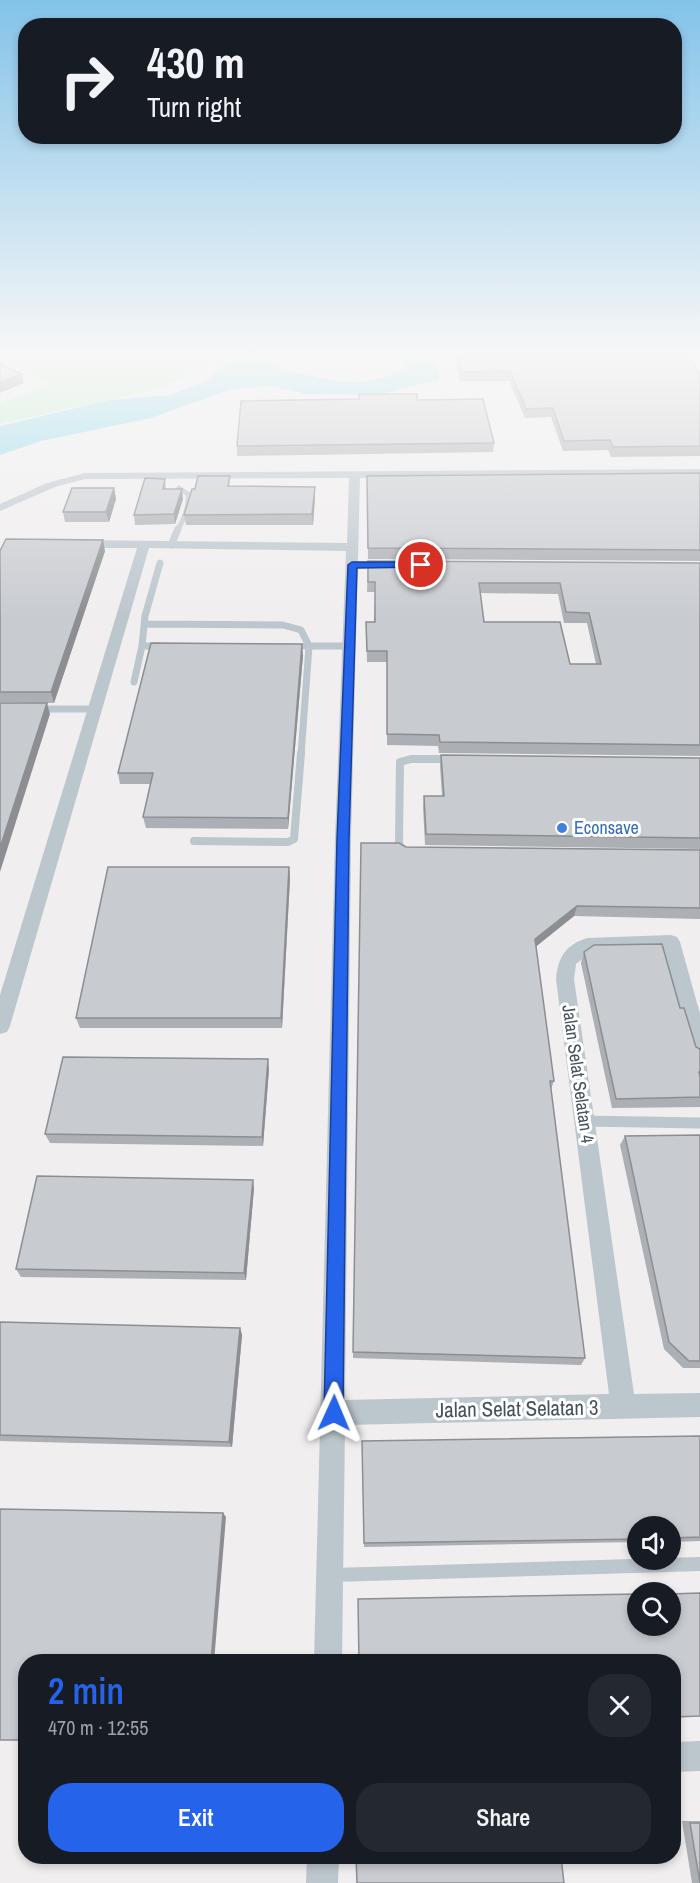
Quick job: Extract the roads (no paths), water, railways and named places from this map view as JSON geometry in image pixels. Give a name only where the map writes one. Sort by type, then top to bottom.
[{"type":"street","points":[[0,508],[51,485],[85,476],[351,479],[376,474],[700,472]]},
{"type":"street","points":[[328,1654],[348,646],[356,559],[351,479]]},
{"type":"street","points":[[65,544],[171,545],[356,559]]},
{"type":"street","points":[[0,1026],[144,545]]},
{"type":"street","name":"Jalan Selat Selatan 4","points":[[623,1407],[565,979],[567,961],[586,945],[671,942],[700,1050]]},
{"type":"street","name":"Jalan Selat Selatan 3","points":[[334,1413],[700,1405]]},
{"type":"street","points":[[681,1757],[700,1756]]},
{"type":"street","points":[[322,1883],[323,1864]]},
{"type":"lane","points":[[171,545],[174,536],[184,524],[189,499],[188,494],[179,488]]},
{"type":"lane","points":[[134,682],[144,624],[160,563]]},
{"type":"lane","points":[[144,624],[294,626],[307,636],[309,646],[294,839],[288,842],[194,841]]},
{"type":"lane","points":[[142,646],[166,646]]},
{"type":"lane","points":[[297,646],[348,646]]},
{"type":"lane","points":[[24,709],[96,709]]},
{"type":"lane","points":[[411,852],[400,847],[399,842],[400,762],[411,759],[458,759]]},
{"type":"lane","points":[[584,1121],[700,1123]]},
{"type":"lane","points":[[330,1575],[700,1564]]},
{"type":"water","points":[[0,444],[33,444],[0,455]]},
{"type":"place","name":"Econsave","points":[[562,828]]}]
